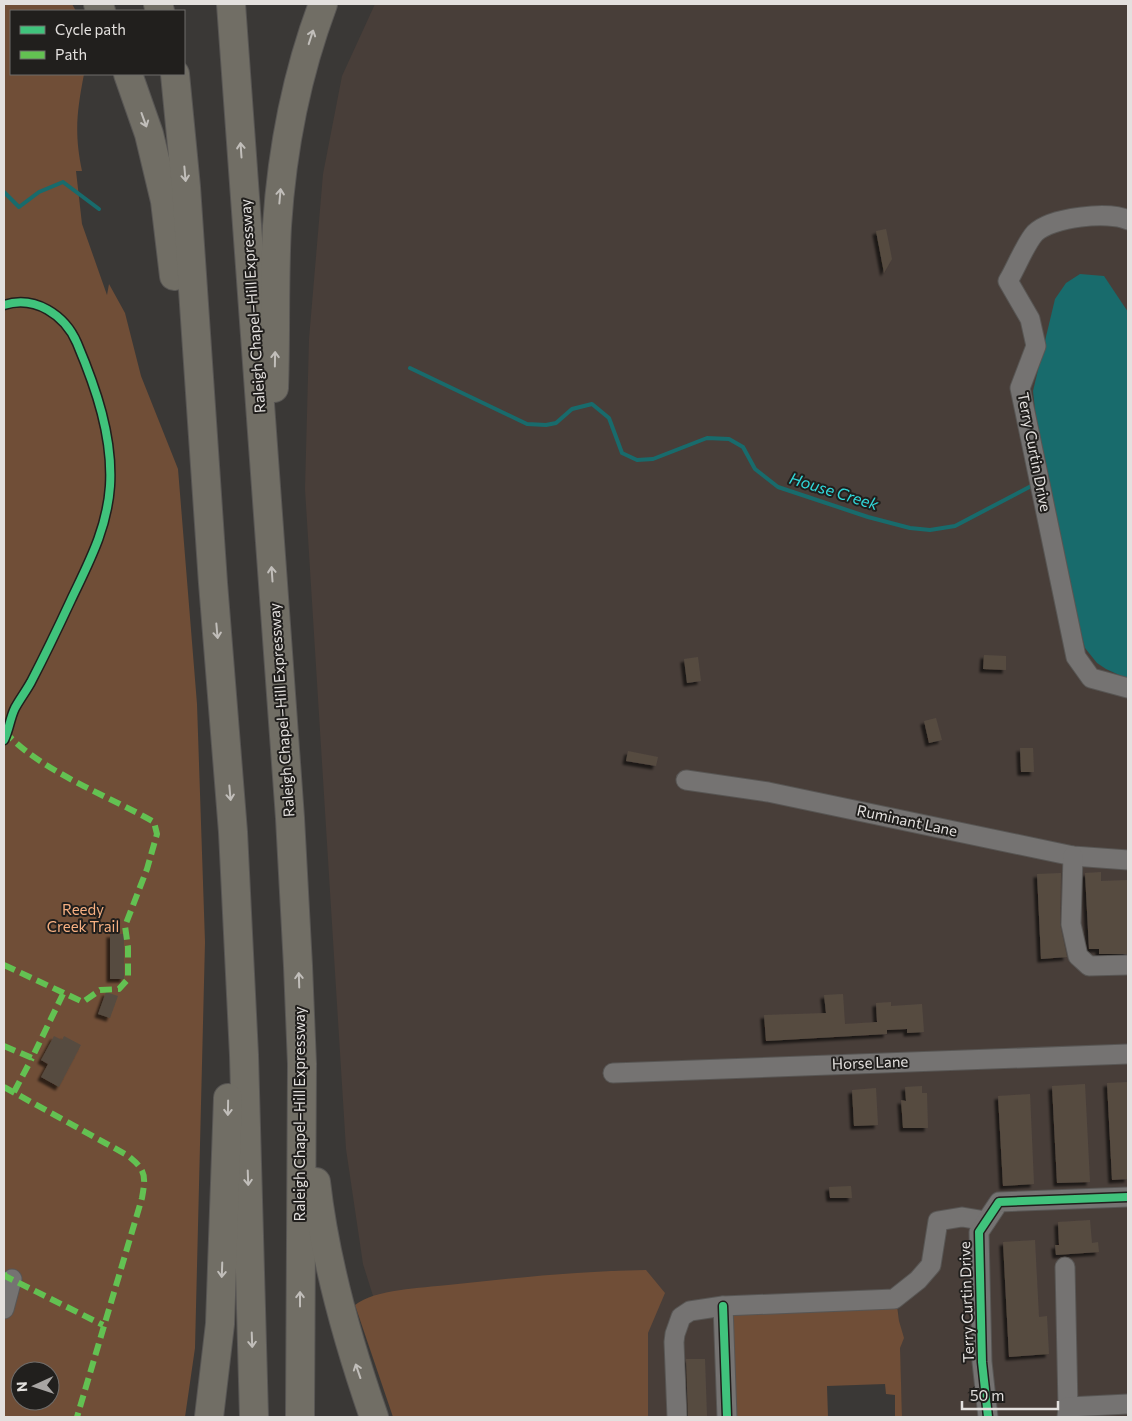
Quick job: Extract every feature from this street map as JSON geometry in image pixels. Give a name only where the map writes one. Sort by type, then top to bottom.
[{"type":"highway","name":"Raleigh Chapel–Hill Expressway","points":[[230,4],[290,818],[302,1064],[300,1417]]},
{"type":"highway","points":[[269,530],[277,227],[281,179],[287,136],[300,71],[323,4]]},
{"type":"highway","points":[[128,75],[149,134],[166,200],[191,429],[213,583]]},
{"type":"highway","points":[[175,75],[186,187],[213,583],[234,832],[244,1055],[254,1417]]},
{"type":"highway","points":[[209,1417],[220,1324],[226,1186],[234,832]]},
{"type":"highway","points":[[302,1064],[320,1219],[355,1362],[374,1417]]},
{"type":"street","name":"Terry Curtin Drive","points":[[1128,220],[1120,216],[1070,217],[1036,233],[1008,281],[1030,319],[1036,346],[1020,388],[1076,657],[1091,678],[1128,688]]},
{"type":"street","name":"Ruminant Lane","points":[[686,780],[768,792],[1073,856],[1128,860]]},
{"type":"street","points":[[1073,856],[1071,924],[1078,956],[1088,966],[1128,965]]},
{"type":"street","name":"Horse Lane","points":[[612,1073],[1128,1054]]},
{"type":"street","name":"Terry Curtin Drive","points":[[988,1417],[982,1362],[979,1232],[986,1221],[999,1202],[1128,1197]]},
{"type":"street","points":[[677,1417],[674,1342],[681,1317],[690,1311],[723,1306],[894,1299],[918,1280],[931,1265],[938,1221],[962,1217],[986,1221]]},
{"type":"street","points":[[1065,1267],[1068,1412],[1128,1404]]},
{"type":"street","points":[[4,1309],[12,1279]]},
{"type":"street","points":[[723,1306],[727,1417]]},
{"type":"shaded area","points":[[375,4],[1128,4],[1128,1417],[902,1417],[898,1308],[733,1417],[411,1417],[363,1264],[346,1149],[305,489],[309,339],[323,174],[342,76]]},
{"type":"green space","name":"Reedy Creek Trail","points":[[4,4],[72,4],[75,10],[10,10],[10,75],[84,75],[77,122],[82,171],[76,171],[82,224],[107,295],[109,284],[125,313],[141,376],[178,469],[197,704],[205,942],[195,1348],[185,1417],[4,1417]]},
{"type":"green space","points":[[646,1270],[665,1293],[648,1333],[648,1417],[393,1417],[355,1305],[386,1292],[412,1288],[547,1275]]},
{"type":"green space","points":[[897,1305],[904,1338],[900,1348],[902,1417],[895,1417],[895,1395],[886,1394],[885,1384],[827,1386],[828,1417],[732,1417],[731,1320],[733,1314]]},
{"type":"water","points":[[1080,274],[1104,276],[1128,312],[1128,679],[1097,663],[1085,648],[1059,551],[1044,480],[1035,410],[1033,391],[1055,299],[1066,283]]},
{"type":"building","points":[[886,229],[892,259],[884,273],[876,231]]},
{"type":"building","points":[[984,655],[1006,656],[1006,670],[983,669]]},
{"type":"building","points":[[698,657],[701,681],[687,683],[684,659]]},
{"type":"building","points":[[936,718],[942,740],[929,743],[924,721]]},
{"type":"building","points":[[1020,748],[1033,748],[1034,772],[1021,772]]},
{"type":"building","points":[[628,751],[658,757],[656,766],[626,761]]},
{"type":"building","points":[[1101,872],[1101,881],[1128,880],[1128,954],[1099,954],[1099,949],[1089,949],[1085,873]]},
{"type":"building","points":[[1061,873],[1060,924],[1067,957],[1041,959],[1037,874]]},
{"type":"building","points":[[110,934],[124,934],[124,979],[110,979]]},
{"type":"building","points":[[106,992],[118,996],[110,1018],[98,1014]]},
{"type":"building","points":[[843,994],[845,1024],[877,1022],[876,1003],[891,1002],[891,1006],[922,1004],[924,1032],[907,1033],[907,1029],[887,1030],[887,1034],[766,1041],[764,1015],[826,1013],[824,995]]},
{"type":"building","points":[[54,1036],[62,1040],[64,1036],[81,1045],[59,1087],[41,1077],[48,1064],[41,1060]]},
{"type":"building","points":[[1128,1082],[1128,1179],[1112,1180],[1107,1083]]},
{"type":"building","points":[[1085,1084],[1090,1182],[1057,1183],[1052,1086]]},
{"type":"building","points":[[922,1086],[922,1093],[927,1093],[928,1128],[903,1128],[901,1100],[906,1101],[905,1087]]},
{"type":"building","points":[[876,1088],[878,1125],[854,1126],[852,1090]]},
{"type":"building","points":[[1030,1094],[1034,1184],[1003,1186],[998,1096]]},
{"type":"building","points":[[851,1186],[852,1198],[830,1198],[829,1187]]},
{"type":"building","points":[[1090,1220],[1092,1243],[1098,1242],[1099,1252],[1056,1255],[1055,1245],[1059,1245],[1058,1222]]},
{"type":"building","points":[[1035,1240],[1039,1317],[1047,1316],[1049,1354],[1009,1357],[1003,1242]]},
{"type":"building","points":[[686,1359],[705,1359],[707,1417],[688,1417]]},
{"type":"waterway","name":"House Creek","points":[[4,192],[19,207],[39,192],[63,182],[99,209]]},
{"type":"waterway","name":"House Creek","points":[[410,368],[527,424],[546,425],[556,423],[572,409],[592,404],[609,418],[622,453],[637,460],[653,459],[707,438],[729,439],[743,447],[755,469],[778,487],[868,517],[910,528],[930,530],[955,526],[1035,484]]},
{"type":"marked path","points":[[4,965],[83,1002],[100,990],[119,989],[128,979],[128,947],[125,926],[147,869],[157,834],[154,822],[56,771],[37,759],[5,732]]},
{"type":"marked path","points":[[4,1046],[32,1058],[63,994]]},
{"type":"marked path","points":[[14,1092],[32,1058]]},
{"type":"marked path","points":[[4,1087],[127,1155],[141,1169],[144,1178],[142,1198],[77,1417]]},
{"type":"marked path","points":[[4,1273],[5,1276],[103,1325]]},
{"type":"cycle path","points":[[4,305],[16,303],[38,305],[57,316],[72,333],[97,395],[106,431],[110,468],[108,502],[96,545],[41,662],[15,708],[4,740]]},
{"type":"cycle path","points":[[988,1417],[982,1362],[979,1232],[999,1202],[1128,1197]]},
{"type":"cycle path","points":[[723,1306],[727,1417]]}]
